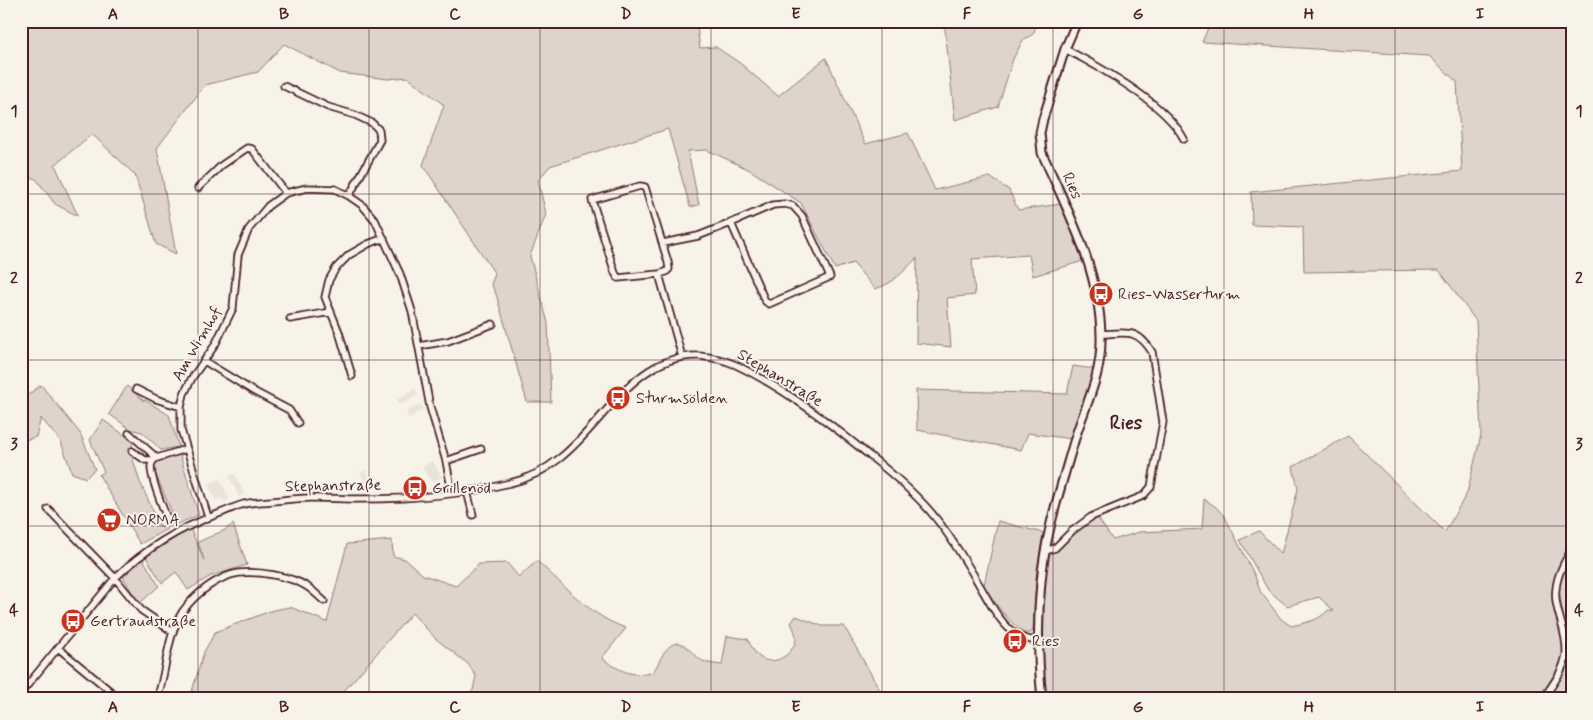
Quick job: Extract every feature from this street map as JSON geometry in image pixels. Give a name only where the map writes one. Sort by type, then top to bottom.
[{"type":"street","name":"Ries","points":[[1042,699],[1038,641],[1041,580],[1045,551],[1074,440],[1097,378],[1102,334],[1095,290],[1081,242],[1042,154],[1040,133],[1065,49],[1077,21]]},
{"type":"street","points":[[1065,49],[1096,64],[1162,111],[1178,127],[1184,138]]},
{"type":"street","points":[[284,86],[328,107],[355,115],[372,123],[379,130],[380,140],[349,196]]},
{"type":"street","points":[[198,188],[222,165],[247,148],[252,150],[286,193]]},
{"type":"street","points":[[640,186],[644,187],[663,243],[669,269],[659,274],[618,278],[615,274],[592,200],[640,186]]},
{"type":"street","name":"Am Wimhof","points":[[208,518],[186,449],[182,430],[181,407],[184,394],[192,378],[219,337],[233,308],[238,255],[249,229],[268,206],[286,193],[307,188],[335,189],[349,196],[362,205],[375,220],[384,238],[400,274],[412,311],[430,407],[446,461],[452,493]]},
{"type":"street","points":[[663,243],[698,236],[731,222],[773,205],[785,204],[793,206],[802,216],[830,277],[768,304],[765,301],[731,222]]},
{"type":"street","points":[[352,376],[339,332],[325,297],[329,280],[336,268],[349,255],[368,244],[384,238]]},
{"type":"street","points":[[659,274],[682,357]]},
{"type":"street","points":[[290,319],[331,312]]},
{"type":"street","points":[[419,346],[448,341],[493,324]]},
{"type":"street","points":[[1045,551],[1055,548],[1072,531],[1091,517],[1143,496],[1150,487],[1163,422],[1152,352],[1147,343],[1137,335],[1131,333],[1102,334]]},
{"type":"street","name":"Stephanstraße","points":[[21,693],[115,578],[129,564],[154,545],[173,534],[244,504],[311,498],[403,498],[466,491],[514,482],[542,470],[560,458],[643,375],[655,367],[682,357],[696,356],[714,358],[734,364],[782,392],[851,441],[893,475],[937,520],[952,540],[995,612],[1006,625],[1019,636],[1038,641]]},
{"type":"street","points":[[204,361],[253,391],[289,410],[298,422]]},
{"type":"street","name":"Am Wimhof","points":[[136,388],[156,399],[181,407]]},
{"type":"street","points":[[129,433],[155,459]]},
{"type":"street","points":[[446,461],[480,448]]},
{"type":"street","points":[[132,451],[145,460],[155,459],[186,449]]},
{"type":"street","points":[[155,459],[151,467],[153,477],[168,521]]},
{"type":"street","points":[[466,491],[473,515]]},
{"type":"street","points":[[48,509],[115,578],[142,610],[173,632]]},
{"type":"street","points":[[1543,699],[1562,669],[1566,655],[1566,641],[1556,600],[1556,589],[1561,569],[1572,549]]},
{"type":"street","points":[[157,699],[162,686],[173,632],[183,611],[199,593],[219,580],[239,573],[262,573],[284,577],[305,585],[324,601]]},
{"type":"street","points":[[58,648],[120,699]]},
{"type":"shaded area","points":[[21,21],[696,21],[700,48],[716,47],[741,64],[778,96],[826,58],[865,144],[908,133],[935,190],[990,177],[1009,190],[1018,210],[1061,204],[1082,259],[1080,262],[1033,276],[1029,255],[972,259],[975,295],[947,298],[951,347],[916,343],[917,258],[893,280],[875,289],[853,263],[835,269],[801,203],[750,170],[707,150],[688,151],[699,205],[690,207],[668,129],[550,166],[538,180],[546,214],[530,256],[548,323],[551,402],[527,402],[496,294],[491,284],[495,274],[423,165],[444,105],[407,77],[388,79],[340,73],[284,44],[258,72],[205,85],[157,148],[176,254],[156,244],[135,175],[92,134],[55,165],[78,216],[55,204],[36,179],[21,176]]},
{"type":"shaded area","points":[[944,21],[1038,21],[1033,34],[1023,40],[1013,59],[998,107],[955,120]]},
{"type":"shaded area","points":[[1211,21],[1572,21],[1572,557],[1570,561],[1572,562],[1572,699],[1043,699],[1038,641],[1045,551],[1051,550],[1095,514],[1113,540],[1139,532],[1202,529],[1204,499],[1216,507],[1225,517],[1255,576],[1260,591],[1281,619],[1291,626],[1316,619],[1328,610],[1334,611],[1319,597],[1287,606],[1268,590],[1240,540],[1259,531],[1281,554],[1298,489],[1293,467],[1348,436],[1445,532],[1467,493],[1481,435],[1476,321],[1439,270],[1304,272],[1303,227],[1252,225],[1251,192],[1462,171],[1457,82],[1429,56],[1202,42]]},
{"type":"shaded area","points":[[1073,366],[1094,369],[1095,372],[1072,439],[1028,433],[1021,450],[917,430],[916,390],[1067,394]]},
{"type":"shaded area","points":[[41,385],[80,433],[95,469],[86,478],[72,473],[61,442],[41,418],[36,437],[21,441],[21,396],[24,398]]},
{"type":"shaded area","points":[[127,386],[144,401],[169,415],[179,447],[161,450],[142,432],[130,429],[109,414]]},
{"type":"shaded area","points":[[415,389],[418,395],[401,405],[397,400]]},
{"type":"shaded area","points":[[420,404],[423,409],[409,418],[406,412]]},
{"type":"shaded area","points":[[103,420],[133,441],[131,453],[140,482],[161,528],[165,525],[167,529],[140,544],[99,475],[104,472],[90,440]]},
{"type":"shaded area","points":[[180,455],[199,515],[177,524],[155,473],[154,462]]},
{"type":"shaded area","points":[[433,461],[442,477],[432,483],[422,467]]},
{"type":"shaded area","points":[[365,470],[374,485],[369,488],[360,473]]},
{"type":"shaded area","points":[[235,474],[244,494],[239,497],[229,476]]},
{"type":"shaded area","points":[[220,479],[229,499],[223,502],[222,498],[216,501],[208,484]]},
{"type":"shaded area","points":[[998,521],[1043,533],[1036,578],[1033,630],[1031,633],[1024,633],[1007,617],[984,585]]},
{"type":"shaded area","points":[[233,524],[247,565],[211,576],[188,590],[176,572],[162,583],[146,557],[190,528],[204,560],[198,542],[225,530]]},
{"type":"shaded area","points":[[392,540],[393,556],[405,559],[423,575],[456,586],[479,564],[507,563],[519,577],[537,561],[590,608],[613,623],[626,628],[602,658],[613,666],[632,674],[653,672],[665,651],[675,643],[684,645],[703,661],[722,665],[727,636],[748,639],[753,650],[761,658],[772,661],[783,657],[795,644],[796,636],[791,623],[796,616],[822,626],[844,626],[885,699],[466,699],[473,690],[476,676],[468,664],[436,639],[412,613],[337,699],[197,699],[192,691],[204,652],[215,632],[273,610],[290,607],[327,622],[347,544]]},
{"type":"shaded area","points":[[143,559],[159,586],[139,604],[123,577]]},
{"type":"place","name":"Ries-Wasserturm","points":[[1101,294]]},
{"type":"place","name":"Sturmsölden","points":[[618,398]]},
{"type":"place","name":"Grillenöd","points":[[415,488]]},
{"type":"place","name":"NORMA","points":[[109,520]]},
{"type":"place","name":"Gertraudstraße","points":[[73,621]]},
{"type":"place","name":"Ries","points":[[1015,641]]},
{"type":"district","name":"Ries","points":[[1126,423]]}]
